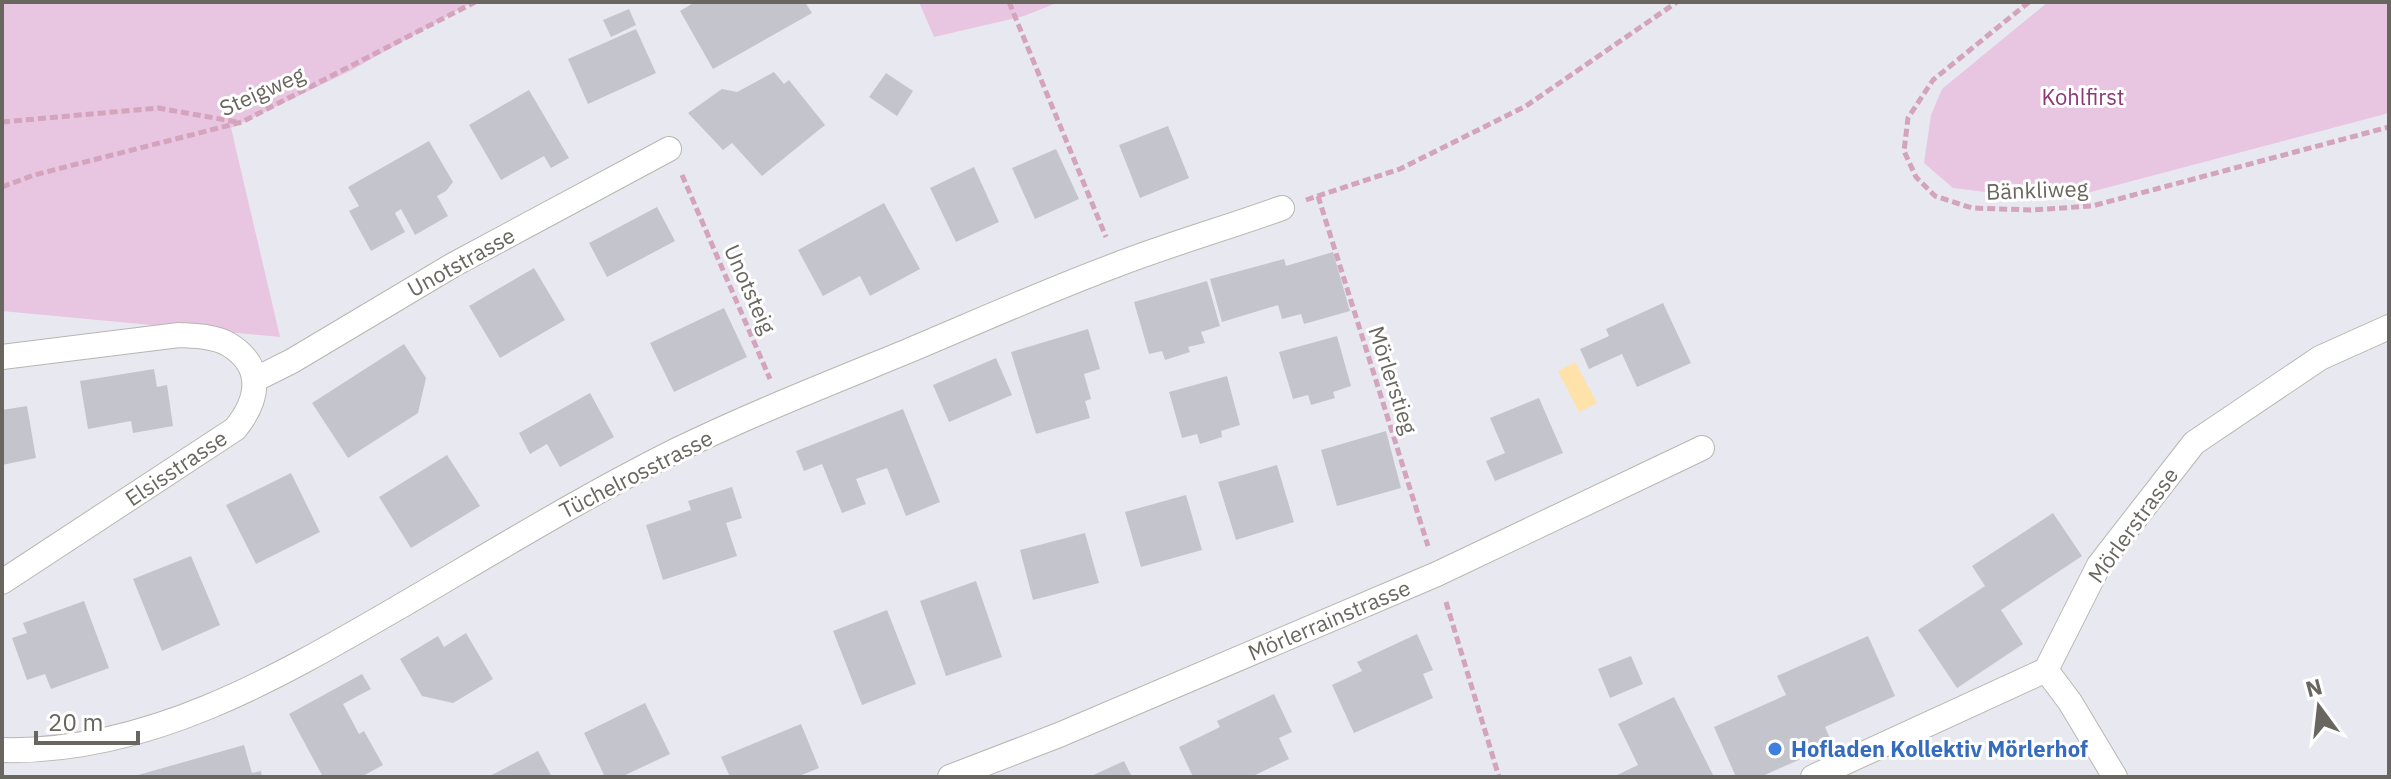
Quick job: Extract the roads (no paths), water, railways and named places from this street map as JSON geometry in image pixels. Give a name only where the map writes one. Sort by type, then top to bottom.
[{"type":"street","name":"Unotstrasse","points":[[254,380],[292,361],[453,265],[669,149]]},
{"type":"street","name":"Tüchelrosstrasse","points":[[2,750],[32,751],[85,745],[152,728],[221,703],[329,648],[568,508],[676,451],[780,404],[1117,264],[1282,208]]},
{"type":"street","name":"Mörlerstrasse","points":[[2046,670],[2099,565],[2194,443],[2320,358],[2389,327]]},
{"type":"street","points":[[2,357],[179,335],[205,337],[227,343],[241,354],[251,368],[254,380]]},
{"type":"street","name":"Elsisstrasse","points":[[2,582],[235,429],[252,405],[254,380]]},
{"type":"street","name":"Mörlerrainstrasse","points":[[950,777],[1059,735],[1437,574],[1702,448]]},
{"type":"street","points":[[1813,777],[2046,670],[2070,702],[2115,777]]},
{"type":"place","name":"Hofladen Kollektiv Mörlerhof","points":[[1775,749]]},
{"type":"park label","name":"Kohlfirst","points":[[2083,97]]}]
